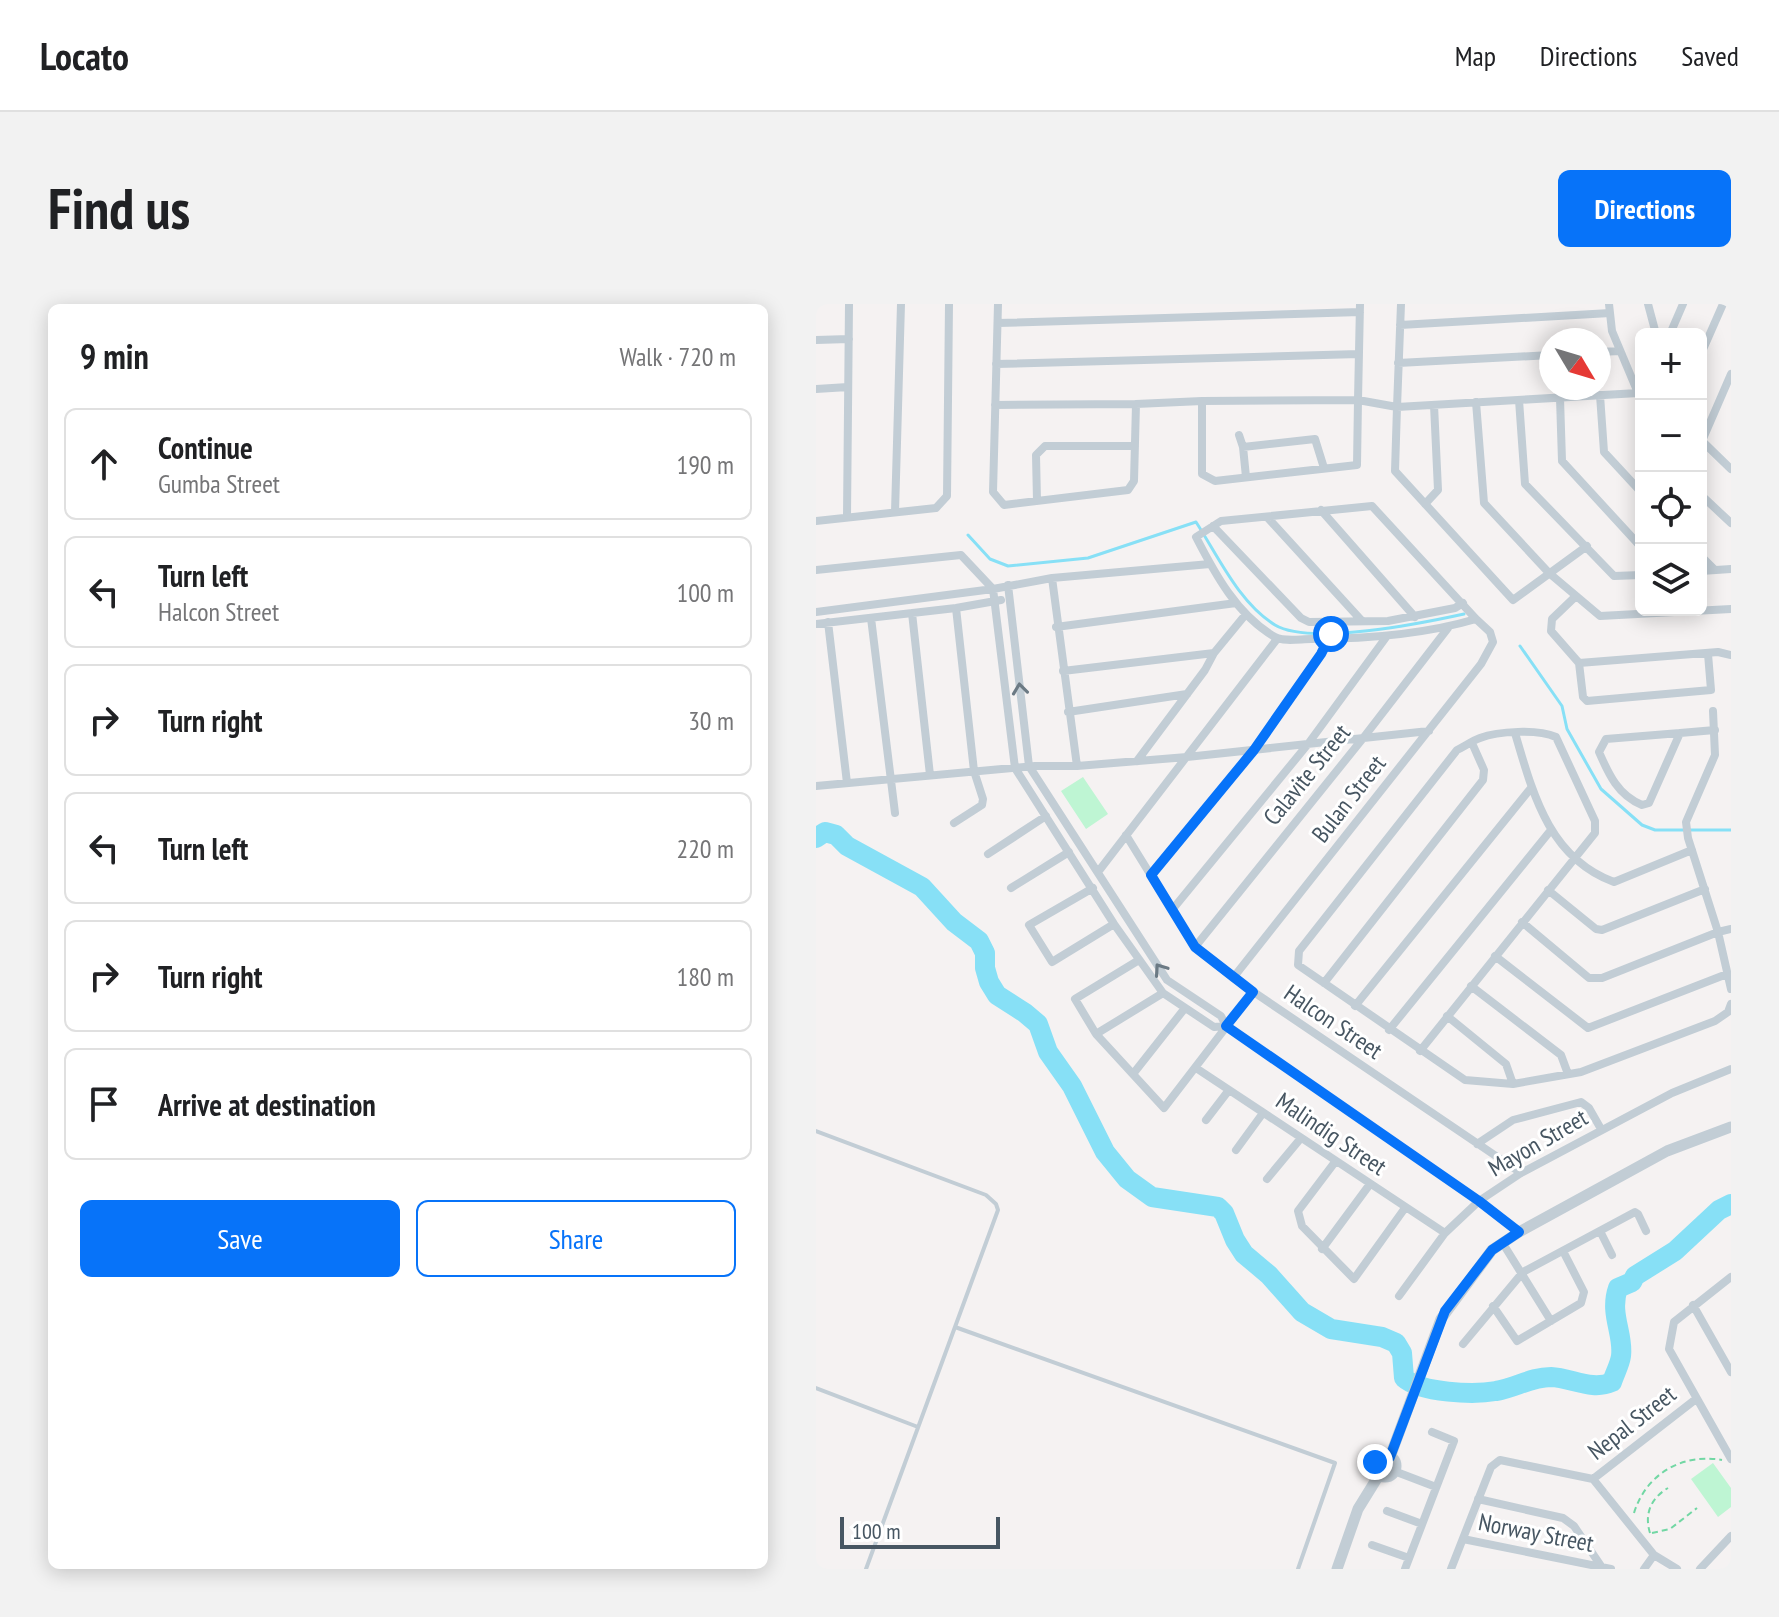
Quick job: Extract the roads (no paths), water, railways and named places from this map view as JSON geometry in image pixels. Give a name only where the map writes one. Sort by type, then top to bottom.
[{"type":"street","points":[[847,517],[849,304]]},
{"type":"street","points":[[895,512],[901,304]]},
{"type":"street","points":[[816,521],[936,508],[947,496],[949,304]]},
{"type":"street","points":[[998,304],[993,492],[1004,505],[1128,490],[1134,481],[1136,404]]},
{"type":"street","points":[[1401,304],[1395,471],[1513,600],[1587,546]]},
{"type":"street","points":[[1648,304],[1654,328]]},
{"type":"street","points":[[1673,328],[1683,304]]},
{"type":"street","points":[[1707,340],[1723,304]]},
{"type":"street","points":[[998,323],[1360,308],[1357,465],[1215,481],[1202,474],[1202,401]]},
{"type":"street","points":[[1400,325],[1609,309],[1612,331],[1635,386]]},
{"type":"street","points":[[816,340],[849,339]]},
{"type":"street","points":[[1611,351],[1620,351]]},
{"type":"street","points":[[996,364],[1359,354]]},
{"type":"street","points":[[1398,363],[1539,356]]},
{"type":"street","points":[[1707,429],[1731,374]]},
{"type":"street","points":[[816,389],[848,387]]},
{"type":"street","points":[[1611,396],[1635,397]]},
{"type":"street","points":[[995,405],[1358,400],[1397,407],[1539,399]]},
{"type":"street","points":[[1519,400],[1525,484],[1614,576],[1635,575]]},
{"type":"street","points":[[1560,400],[1562,461],[1638,544]]},
{"type":"street","points":[[1600,400],[1604,452],[1635,486]]},
{"type":"street","points":[[1476,402],[1484,503],[1549,573],[1600,616],[1731,609]]},
{"type":"street","points":[[1425,504],[1438,490],[1434,405]]},
{"type":"street","points":[[1239,435],[1246,477]]},
{"type":"street","points":[[1243,447],[1315,439],[1324,468]]},
{"type":"street","points":[[1707,445],[1731,467]]},
{"type":"street","points":[[1037,501],[1036,455],[1045,446],[1135,446]]},
{"type":"street","points":[[1707,501],[1731,523]]},
{"type":"street","points":[[1206,531],[1301,618],[1331,631],[1387,636],[1448,627],[1476,619],[1372,506],[1221,521],[1196,537],[1236,603],[1277,639]]},
{"type":"street","points":[[1321,510],[1415,617]]},
{"type":"street","points":[[1267,517],[1362,621]]},
{"type":"street","points":[[816,570],[961,555],[993,589],[1015,768],[1114,924],[1163,993],[1214,1027],[1226,1026]]},
{"type":"street","points":[[1707,562],[1715,570]]},
{"type":"street","points":[[816,612],[993,589],[1052,578],[1210,564]]},
{"type":"street","points":[[1707,571],[1731,569]]},
{"type":"street","points":[[1052,578],[1056,627],[1077,766]]},
{"type":"street","points":[[1008,585],[1029,766],[1167,980],[1221,1016],[1226,1026],[1519,1232]]},
{"type":"street","points":[[1576,596],[1552,619],[1551,631],[1579,663],[1583,697],[1587,701],[1711,690],[1708,654]]},
{"type":"street","points":[[816,624],[956,608],[1009,598]]},
{"type":"street","points":[[1056,627],[1236,603]]},
{"type":"street","points":[[1098,872],[1277,639],[1331,631],[1362,621],[1415,617],[1455,608],[1463,603]]},
{"type":"street","points":[[954,823],[983,802],[974,771],[956,608]]},
{"type":"street","points":[[912,613],[930,775]]},
{"type":"street","points":[[1137,761],[1214,653],[1246,614]]},
{"type":"street","points":[[871,618],[895,813]]},
{"type":"street","name":"Bulan Street","points":[[1233,978],[1481,664],[1493,642],[1490,632],[1476,619]]},
{"type":"street","points":[[828,622],[847,783]]},
{"type":"street","name":"Calavite Street","points":[[1195,947],[1448,627]]},
{"type":"street","points":[[1151,875],[1254,750],[1331,631]]},
{"type":"street","points":[[1172,910],[1308,744],[1387,636]]},
{"type":"street","points":[[1579,663],[1724,652],[1731,655]]},
{"type":"street","points":[[1063,671],[1214,653]]},
{"type":"street","points":[[1068,712],[1187,694]]},
{"type":"street","points":[[1713,711],[1715,755],[1686,822],[1731,989]]},
{"type":"street","points":[[1680,733],[1649,803],[1642,805],[1632,801],[1610,778],[1599,752],[1606,739],[1715,730]]},
{"type":"street","points":[[816,786],[1029,766],[1077,766],[1187,757],[1429,731]]},
{"type":"street","points":[[1420,1051],[1595,833],[1595,821],[1556,737],[1546,732],[1482,737],[1457,750],[1299,951],[1298,965],[1389,1030],[1420,1051],[1465,1080],[1513,1084],[1581,1072],[1715,1021],[1728,1012],[1731,1004]]},
{"type":"street","points":[[1515,733],[1531,788],[1551,830],[1572,859],[1595,875],[1614,882],[1692,850]]},
{"type":"street","points":[[1324,983],[1483,780],[1484,770],[1472,743]]},
{"type":"street","points":[[1355,1006],[1531,788]]},
{"type":"street","points":[[988,854],[1046,816]]},
{"type":"street","points":[[1389,1030],[1551,830]]},
{"type":"street","name":"Halcon Street","points":[[1126,835],[1195,947],[1253,992],[1521,1173]]},
{"type":"street","points":[[1011,888],[1069,852]]},
{"type":"street","points":[[1093,888],[1029,925],[1052,962],[1114,924]]},
{"type":"street","points":[[1548,890],[1596,929],[1602,930],[1705,889]]},
{"type":"street","points":[[1522,922],[1589,978],[1602,978],[1731,929]]},
{"type":"street","points":[[1718,932],[1731,923]]},
{"type":"street","points":[[1495,956],[1588,1028],[1727,974]]},
{"type":"street","points":[[1139,960],[1075,999],[1096,1034],[1164,1108],[1253,992]]},
{"type":"street","points":[[1471,986],[1561,1055],[1568,1074]]},
{"type":"street","points":[[1096,1034],[1163,993]]},
{"type":"street","points":[[1133,1074],[1185,1008]]},
{"type":"street","points":[[1447,1016],[1506,1064],[1513,1084]]},
{"type":"street","name":"Malindig Street","points":[[1196,1068],[1445,1233]]},
{"type":"street","name":"Mayon Street","points":[[1399,1296],[1445,1233],[1479,1201],[1521,1173],[1601,1129],[1672,1093],[1731,1069]]},
{"type":"street","points":[[1206,1120],[1229,1090]]},
{"type":"street","points":[[1477,1144],[1513,1120],[1581,1102],[1589,1108],[1601,1129]]},
{"type":"street","points":[[1236,1150],[1263,1113]]},
{"type":"street","points":[[1390,1457],[1445,1311],[1483,1261],[1502,1242],[1667,1151],[1731,1127]]},
{"type":"street","points":[[1267,1179],[1301,1138]]},
{"type":"street","points":[[1335,1162],[1298,1211],[1302,1226],[1354,1279],[1405,1208]]},
{"type":"street","points":[[1322,1249],[1370,1184]]},
{"type":"street","points":[[1463,1344],[1523,1272],[1635,1212],[1646,1231]]},
{"type":"street","points":[[1600,1231],[1612,1255]]},
{"type":"street","points":[[1502,1242],[1551,1321]]},
{"type":"street","points":[[1493,1306],[1517,1341],[1581,1303],[1584,1292],[1563,1251]]},
{"type":"street","points":[[1730,1281],[1693,1305],[1671,1326],[1669,1349],[1731,1460]]},
{"type":"street","points":[[1693,1305],[1731,1372]]},
{"type":"street","name":"Nepal Street","points":[[1593,1479],[1696,1399]]},
{"type":"street","points":[[1405,1569],[1454,1441],[1432,1432]]},
{"type":"street","points":[[1390,1457],[1395,1463],[1394,1471],[1387,1477],[1379,1475],[1375,1469],[1377,1459],[1390,1457]]},
{"type":"street","points":[[1451,1569],[1491,1467],[1500,1460],[1593,1479],[1654,1555],[1677,1569]]},
{"type":"street","points":[[1394,1471],[1436,1487]]},
{"type":"street","points":[[1337,1569],[1358,1509],[1379,1475]]},
{"type":"street","name":"Norway Street","points":[[1478,1499],[1563,1518],[1574,1526],[1606,1568]]},
{"type":"street","points":[[1387,1511],[1422,1524]]},
{"type":"street","points":[[1700,1569],[1731,1536]]},
{"type":"street","name":"Norway Street","points":[[1463,1539],[1606,1568]]},
{"type":"street","points":[[1372,1545],[1409,1558]]},
{"type":"street","points":[[1644,1569],[1654,1555]]},
{"type":"lane","points":[[816,1131],[986,1195],[996,1204],[997,1217],[866,1569]]},
{"type":"lane","points":[[955,1327],[1335,1463],[1298,1569]]},
{"type":"lane","points":[[816,1388],[918,1427]]},
{"type":"waterway","points":[[968,535],[990,559],[1008,566],[1088,558],[1196,522],[1240,592],[1262,616],[1291,631],[1367,631],[1464,614]]},
{"type":"waterway","points":[[1520,646],[1562,706],[1567,729],[1601,789],[1642,825],[1655,830],[1731,830]]},
{"type":"waterway","points":[[816,838],[825,832],[836,835],[847,846],[922,887],[954,922],[979,941],[985,953],[989,982],[997,995],[1038,1024],[1048,1052],[1072,1086],[1105,1152],[1127,1179],[1152,1197],[1218,1207],[1244,1254],[1269,1275],[1302,1312],[1331,1329],[1382,1337],[1396,1343],[1402,1353],[1404,1378],[1412,1383],[1435,1390],[1475,1393],[1503,1390],[1544,1377],[1597,1385],[1612,1382],[1621,1356],[1615,1306],[1618,1288],[1632,1282],[1635,1276],[1675,1251],[1719,1210],[1731,1204]]}]
